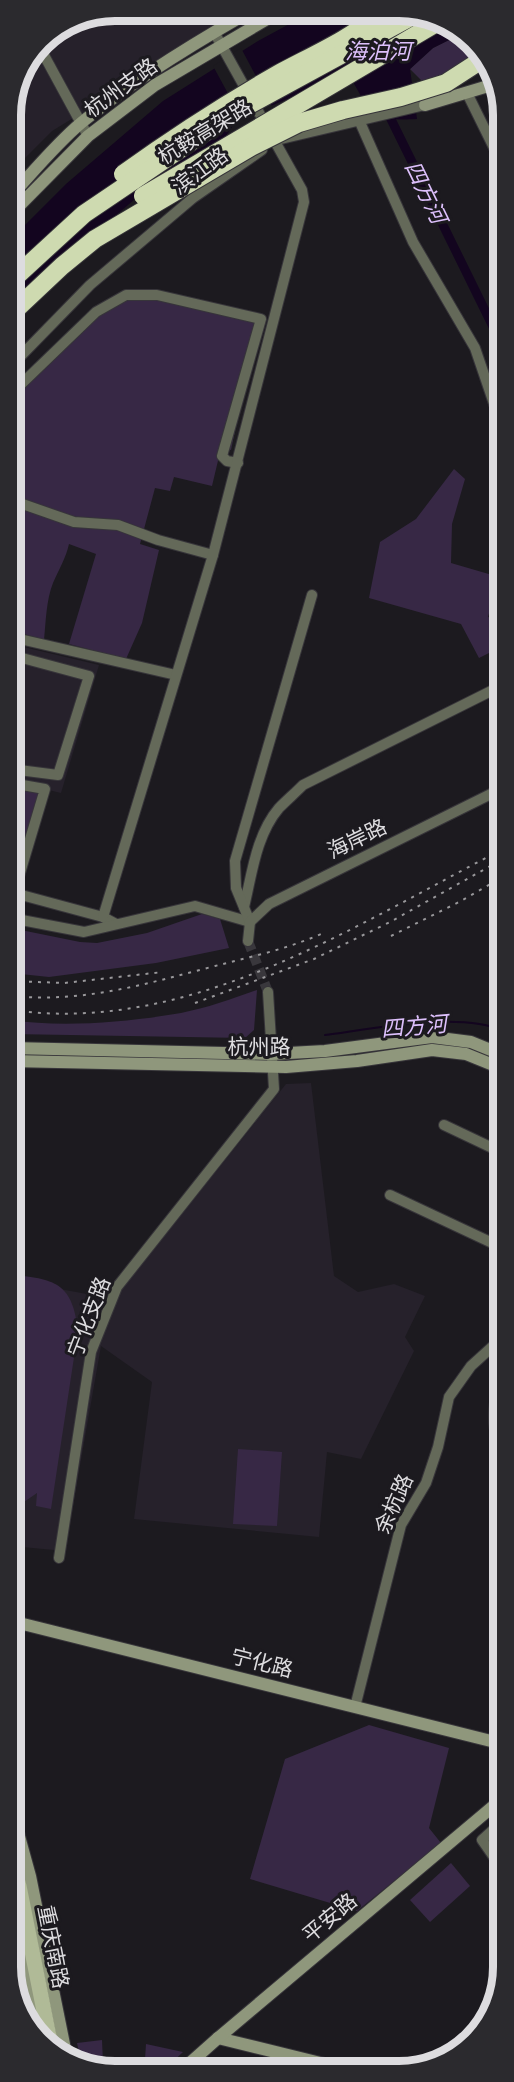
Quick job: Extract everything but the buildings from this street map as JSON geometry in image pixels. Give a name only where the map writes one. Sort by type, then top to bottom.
[{"type":"highway","points":[[21,258],[79,208],[175,136],[369,21]]},
{"type":"highway","name":"杭鞍高架路","points":[[21,271],[84,214],[229,116],[402,21]]},
{"type":"highway","name":"杭鞍高架路","points":[[21,293],[100,224],[153,189],[430,27]]},
{"type":"highway","points":[[21,305],[95,239],[251,147],[299,123],[446,83],[477,63]]},
{"type":"main road","name":"杭州支路","points":[[21,186],[80,124],[137,82],[233,21]]},
{"type":"main road","name":"杭州支路","points":[[21,204],[88,136],[154,85],[225,50],[265,21]]},
{"type":"main road","name":"滨江路","points":[[425,105],[488,86]]},
{"type":"main road","name":"杭州路","points":[[21,1061],[271,1061],[432,1037],[471,1042],[493,1051]]},
{"type":"main road","name":"杭州路","points":[[21,1048],[327,1064],[432,1050],[466,1054],[493,1065]]},
{"type":"main road","name":"宁化路","points":[[21,1624],[493,1742]]},
{"type":"main road","name":"平安路","points":[[192,2061],[493,1806]]},
{"type":"main road","points":[[21,1843],[30,1876],[64,2045]]},
{"type":"main road","name":"重庆南路","points":[[21,1905],[48,2032]]},
{"type":"main road","points":[[21,1959],[30,2005]]},
{"type":"main road","points":[[218,2038],[312,2061]]},
{"type":"street","points":[[103,917],[213,555],[304,202],[302,190],[214,32]]},
{"type":"street","points":[[44,55],[88,136]]},
{"type":"street","points":[[467,93],[493,146]]},
{"type":"street","name":"滨江路","points":[[21,356],[98,278],[193,198],[272,137],[374,118],[425,105]]},
{"type":"street","points":[[359,120],[413,242],[476,348],[493,400]]},
{"type":"street","points":[[21,384],[96,312],[126,295],[157,295],[261,320],[222,456],[227,461],[238,463]]},
{"type":"street","points":[[21,503],[74,522],[118,525],[158,540],[213,555]]},
{"type":"street","points":[[248,941],[250,922],[236,888],[235,861],[312,595]]},
{"type":"street","points":[[21,639],[176,675]]},
{"type":"street","points":[[34,661],[38,643]]},
{"type":"street","points":[[21,658],[89,676],[58,775],[21,770]]},
{"type":"street","points":[[244,907],[258,847],[268,826],[278,809],[303,785],[493,690]]},
{"type":"street","points":[[21,785],[45,789],[21,870]]},
{"type":"street","name":"海岸路","points":[[250,922],[269,904],[493,793]]},
{"type":"street","points":[[21,895],[103,917],[116,924]]},
{"type":"street","points":[[21,920],[84,932],[195,906],[250,922]]},
{"type":"street","points":[[268,992],[271,1061]]},
{"type":"street","name":"宁化支路","points":[[59,1558],[91,1352],[117,1287],[268,1097],[273,1089],[271,1061]]},
{"type":"street","points":[[444,1125],[493,1148]]},
{"type":"street","points":[[390,1196],[493,1243]]},
{"type":"street","name":"余杭路","points":[[355,1707],[401,1525],[426,1483],[438,1447],[449,1397],[471,1366],[493,1346]]},
{"type":"street","points":[[493,1830],[482,1840],[493,1856]]},
{"type":"shaded area","points":[[115,21],[232,21],[52,131],[21,162],[21,109],[24,91],[41,58],[53,44],[68,34],[85,26]]},
{"type":"shaded area","points":[[452,38],[470,53],[481,69],[423,82],[410,69],[433,48]]},
{"type":"shaded area","points":[[126,295],[157,295],[258,321],[231,450],[221,448],[212,486],[174,477],[170,491],[155,488],[140,544],[159,550],[142,623],[126,659],[69,644],[96,554],[69,544],[51,590],[44,640],[21,633],[21,387],[96,312]]},
{"type":"shaded area","points":[[454,469],[465,479],[452,524],[451,563],[493,575],[493,599],[488,617],[493,619],[493,651],[479,658],[461,624],[369,598],[380,542],[416,519]]},
{"type":"shaded area","points":[[21,646],[99,665],[61,793],[21,783]]},
{"type":"shaded area","points":[[21,783],[45,789],[21,870]]},
{"type":"shaded area","points":[[202,914],[220,919],[229,948],[156,963],[49,977],[21,974],[21,930],[80,942],[97,943],[147,933]]},
{"type":"shaded area","points":[[257,990],[254,1030],[245,1038],[21,1034],[21,1021],[74,1024],[140,1019],[191,1011]]},
{"type":"shaded area","points":[[311,1083],[334,1276],[358,1292],[394,1284],[425,1296],[405,1337],[414,1351],[361,1459],[327,1452],[319,1537],[134,1519],[152,1382],[101,1346],[65,1551],[21,1547],[21,1282],[114,1299],[286,1084]]},
{"type":"shaded area","points":[[21,1276],[52,1282],[60,1287],[72,1303],[78,1331],[51,1509],[36,1506],[37,1493],[21,1504]]},
{"type":"shaded area","points":[[238,1449],[282,1452],[277,1526],[233,1524]]},
{"type":"shaded area","points":[[369,1725],[449,1748],[429,1828],[441,1843],[357,1911],[250,1879],[285,1759]]},
{"type":"shaded area","points":[[451,1863],[470,1886],[430,1922],[410,1900]]},
{"type":"shaded area","points":[[102,2040],[103,2060],[79,2053],[77,2043]]},
{"type":"shaded area","points":[[146,2044],[183,2052],[174,2061],[143,2061],[145,2059]]},
{"type":"water","name":"海泊河","points":[[295,21],[399,21],[429,26],[452,38],[433,48],[410,69],[417,119],[389,119],[373,112],[348,73],[236,121],[224,139],[135,199],[38,282],[21,300],[21,229],[66,184],[163,101],[258,41]]},
{"type":"pier","points":[[241,48],[273,108],[243,121],[213,66]]},
{"type":"waterway","name":"四方河","points":[[386,109],[493,327]]},
{"type":"waterway","name":"四方河","points":[[325,1035],[416,1023],[464,1022],[493,1028]]},
{"type":"tunnel","points":[[248,941],[268,992]]},
{"type":"railway","points":[[21,1010],[77,1013],[142,1006],[205,991],[267,968],[328,941],[493,854]]},
{"type":"railway","points":[[195,1003],[314,959],[390,922],[493,865]]},
{"type":"railway","points":[[391,936],[493,883]]},
{"type":"railway","points":[[21,996],[64,997],[115,990],[268,952],[321,934]]},
{"type":"railway","points":[[21,981],[64,983],[163,972]]}]
